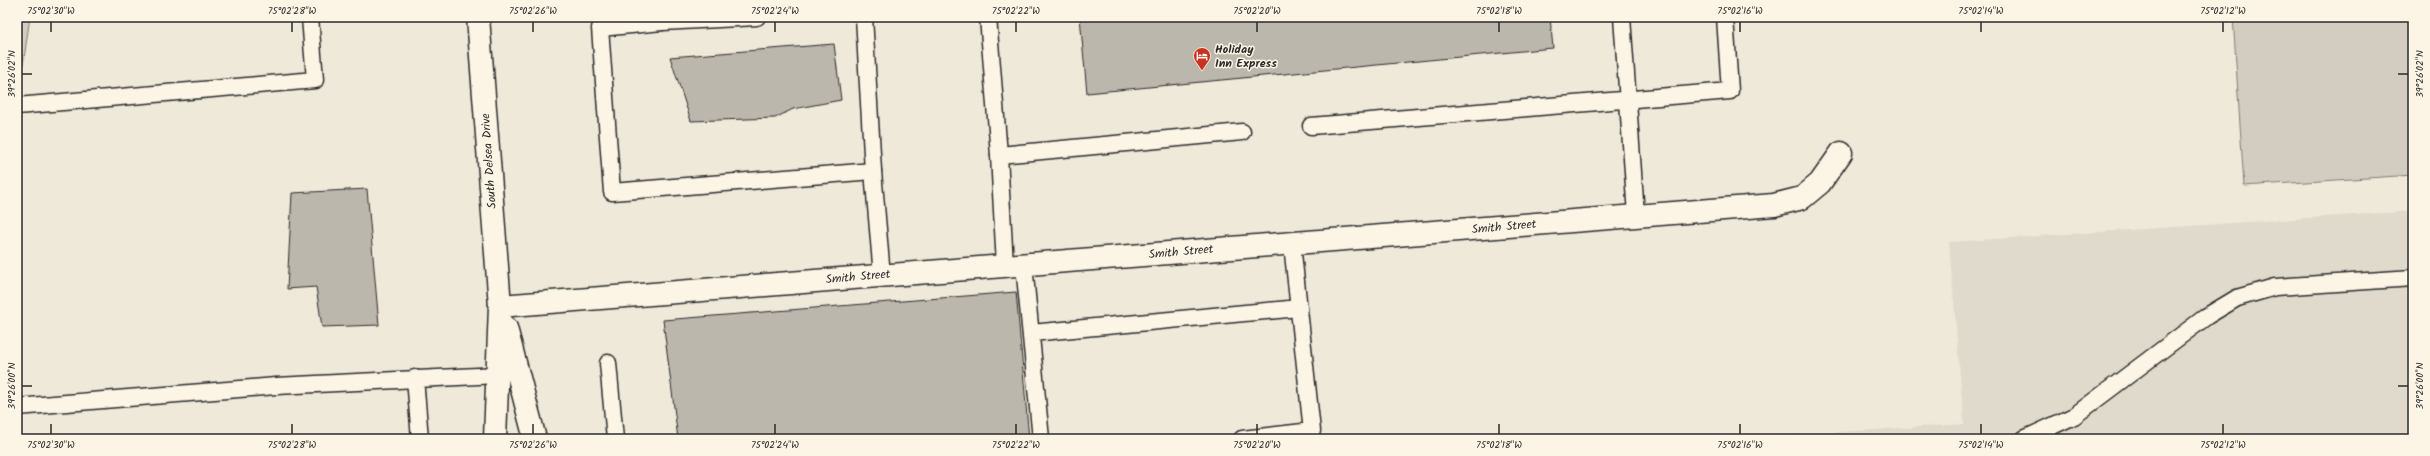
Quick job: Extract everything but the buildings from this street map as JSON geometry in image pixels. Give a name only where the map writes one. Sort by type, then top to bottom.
[{"type":"street","name":"South Delsea Drive","points":[[478,17],[500,306],[495,439]]},
{"type":"street","name":"Smith Street","points":[[500,306],[1774,205],[1802,198],[1820,182],[1841,153]]},
{"type":"street","name":"South Delsea Drive","points":[[500,306],[535,439]]},
{"type":"lane","points":[[17,106],[315,80],[310,17]]},
{"type":"lane","points":[[757,17],[662,19],[600,28],[612,192],[873,171]]},
{"type":"lane","points":[[864,17],[873,171],[882,276]]},
{"type":"lane","points":[[988,17],[999,154],[1014,265],[1031,333],[1041,439]]},
{"type":"lane","points":[[1622,17],[1636,215]]},
{"type":"lane","points":[[1311,126],[1627,98],[1730,91],[1725,17]]},
{"type":"lane","points":[[999,154],[1242,132]]},
{"type":"lane","points":[[1242,439],[1312,431],[1292,244]]},
{"type":"lane","points":[[2024,439],[2074,416],[2206,316],[2237,298],[2275,287],[2413,278]]},
{"type":"lane","points":[[1031,333],[1299,308]]},
{"type":"lane","points":[[608,364],[615,439]]},
{"type":"lane","points":[[17,407],[415,378],[498,375]]},
{"type":"lane","points":[[415,378],[420,439]]},
{"type":"shaded area","points":[[17,17],[30,17],[17,107]]},
{"type":"shaded area","points":[[2233,17],[2413,17],[2413,175],[2244,186]]},
{"type":"shaded area","points":[[2413,211],[2413,439],[1731,439],[1964,424],[1949,242]]},
{"type":"place","name":"Holiday Inn Express","points":[[1202,71]]}]
